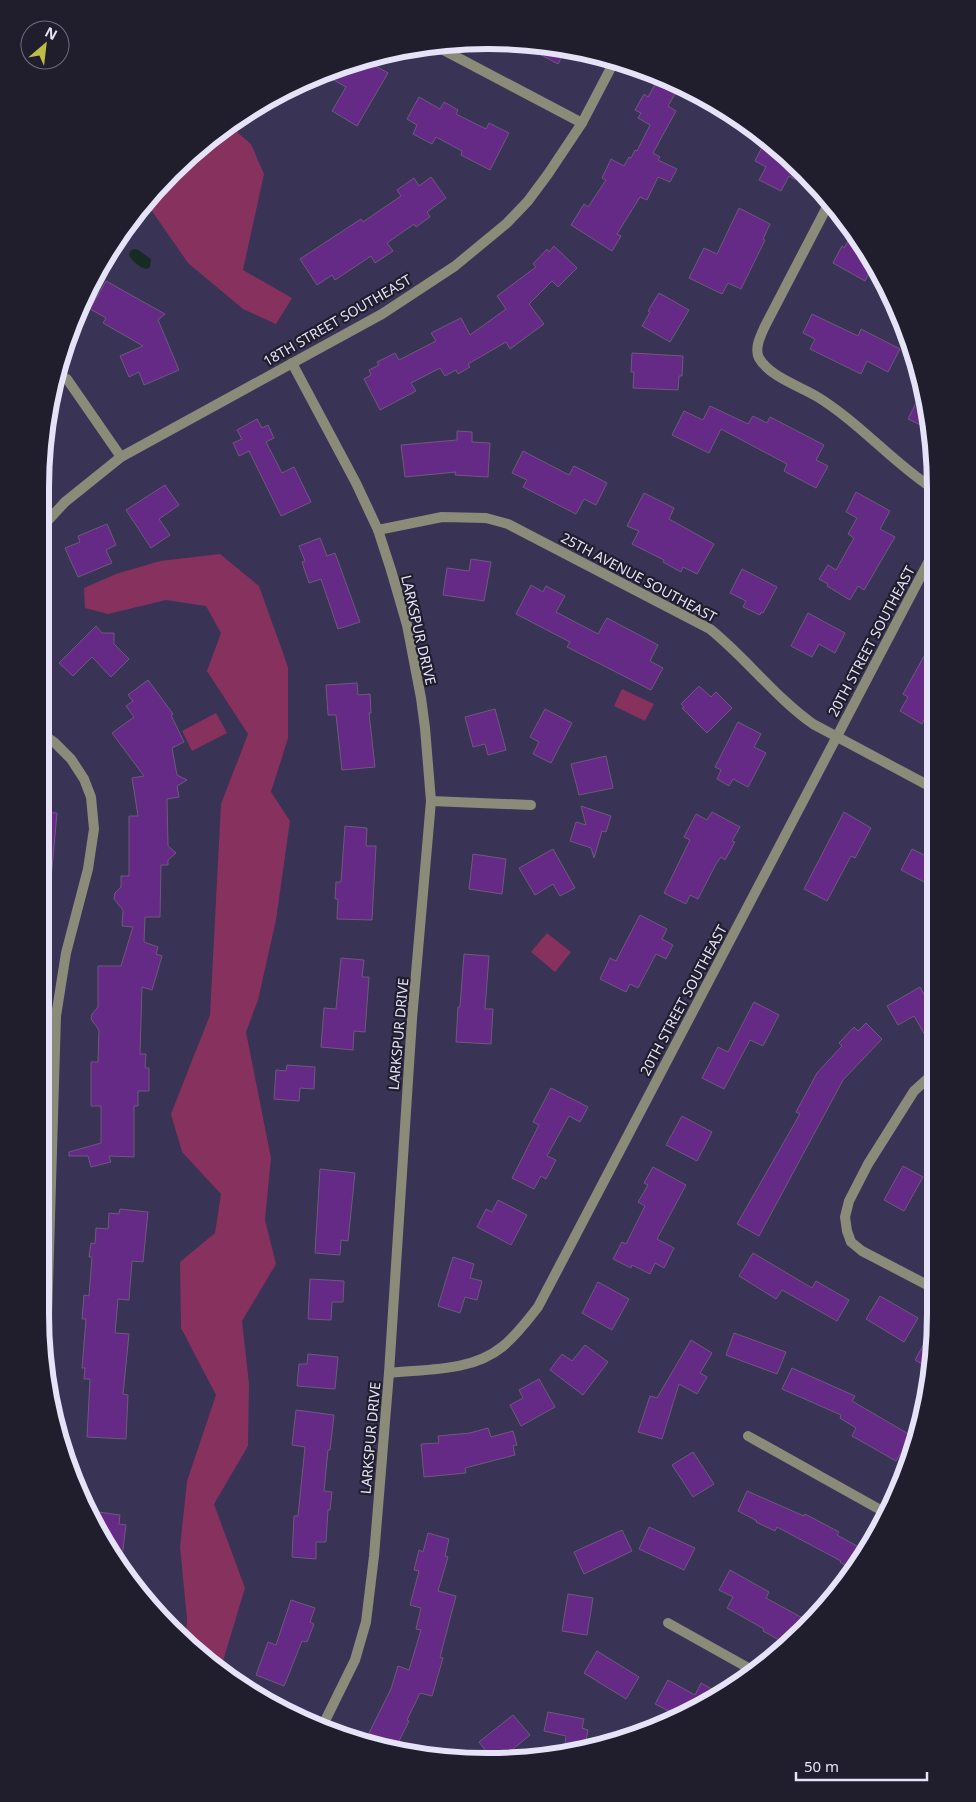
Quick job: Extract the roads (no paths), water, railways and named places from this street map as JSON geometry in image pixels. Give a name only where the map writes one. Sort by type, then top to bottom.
[{"type":"street","points":[[446,51],[582,123]]},
{"type":"street","name":"18TH STREET SOUTHEAST","points":[[49,519],[65,502],[121,457],[382,314],[455,266],[507,223],[528,201],[582,123],[611,67]]},
{"type":"street","points":[[826,209],[765,326],[759,340],[758,357],[774,373],[817,396],[862,429],[912,474],[927,484]]},
{"type":"street","name":"LARKSPUR DRIVE","points":[[292,363],[356,483],[378,530],[392,570],[407,625],[425,728],[431,801],[411,1028],[389,1373],[375,1547],[366,1622],[354,1660],[325,1722]]},
{"type":"street","points":[[68,379],[121,457]]},
{"type":"street","name":"25TH AVENUE SOUTHEAST","points":[[378,530],[442,517],[486,518],[508,524],[710,630],[731,646],[770,688],[796,712],[813,724],[927,785]]},
{"type":"street","name":"20TH STREET SOUTHEAST","points":[[389,1373],[462,1366],[483,1358],[500,1349],[516,1334],[538,1307],[927,564]]},
{"type":"street","points":[[49,739],[71,759],[84,779],[91,797],[94,830],[88,870],[66,953],[56,1016],[49,1251]]},
{"type":"street","points":[[431,801],[531,805]]},
{"type":"street","points":[[927,1080],[914,1091],[868,1164],[849,1201],[845,1217],[851,1242],[862,1252],[927,1285]]},
{"type":"street","points":[[748,1436],[881,1510]]},
{"type":"street","points":[[668,1623],[748,1668]]}]
